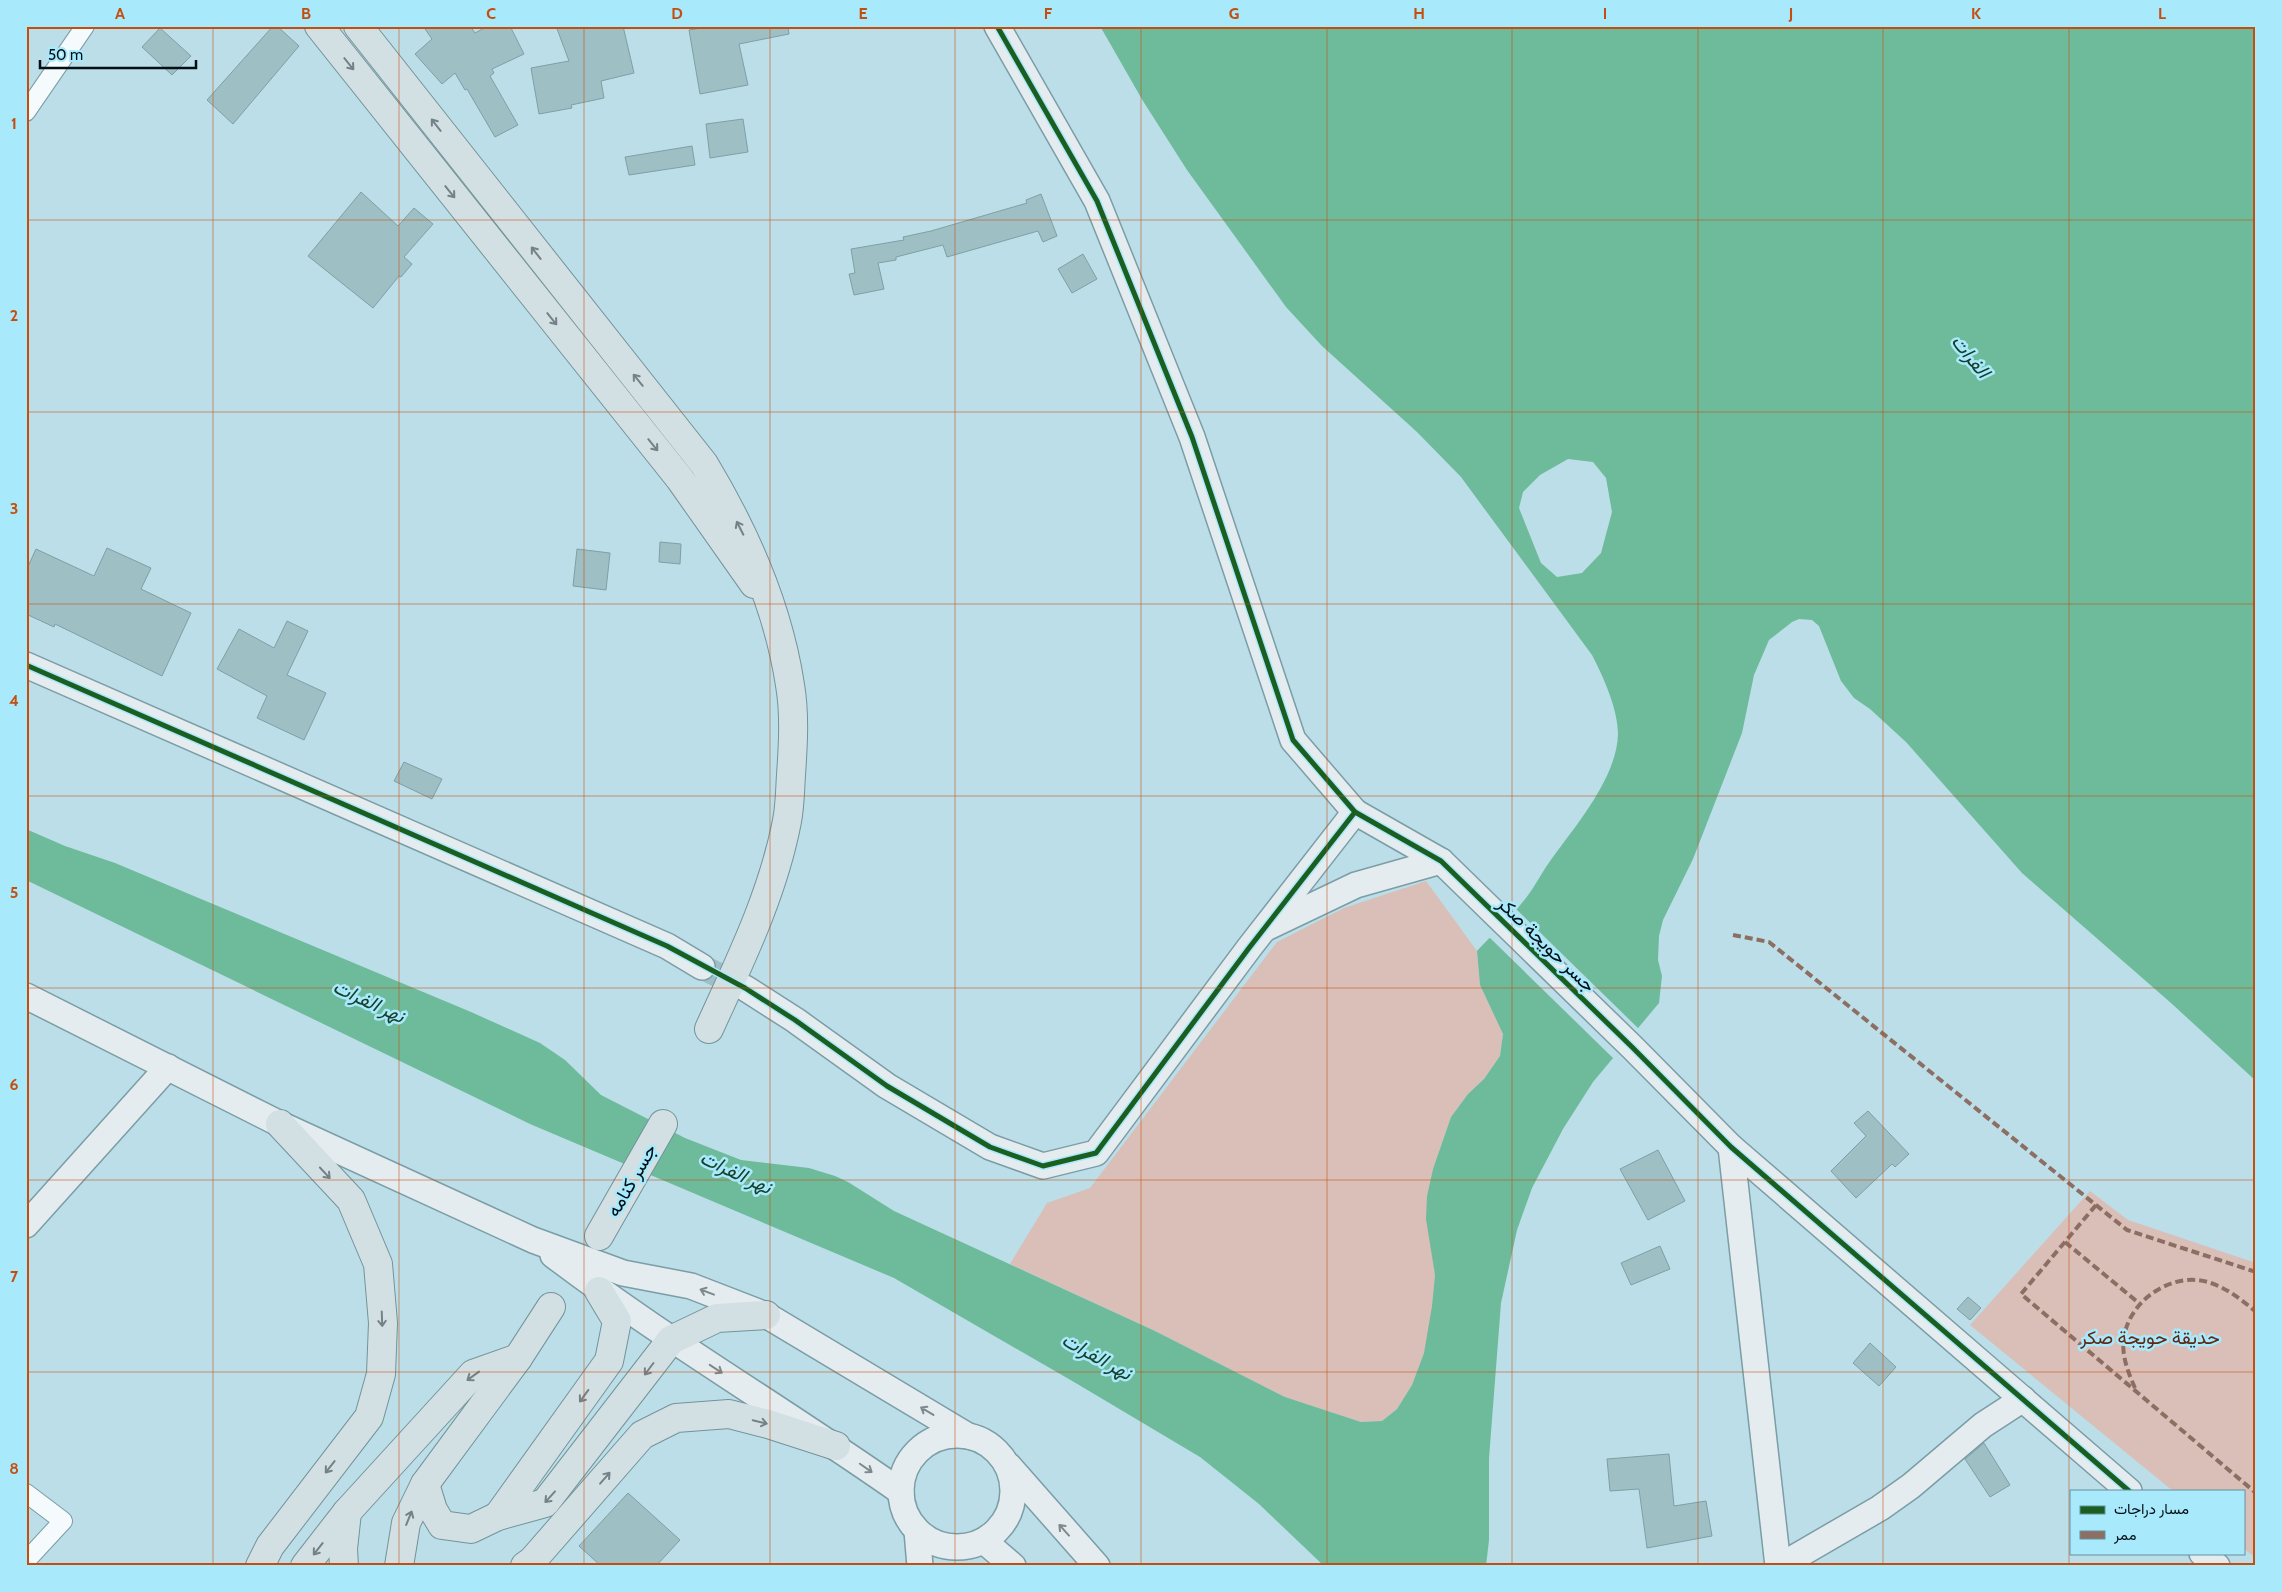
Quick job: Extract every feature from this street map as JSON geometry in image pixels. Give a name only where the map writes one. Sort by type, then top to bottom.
[{"type":"main road","points":[[319,26],[680,479],[731,555],[770,606]]},
{"type":"main road","points":[[358,26],[704,464],[727,503],[747,543],[770,606],[781,640],[791,686],[794,729],[788,820],[757,924],[709,1029]]},
{"type":"main road","points":[[260,1566],[270,1546],[369,1417],[381,1374],[383,1323],[378,1264],[351,1200],[280,1124]]},
{"type":"main road","name":"جسر كنامه","points":[[599,1236],[663,1124]]},
{"type":"main road","points":[[498,1516],[609,1361],[618,1321],[599,1291]]},
{"type":"main road","points":[[400,1566],[406,1523],[425,1484],[518,1358],[551,1307]]},
{"type":"main road","points":[[425,1484],[433,1510],[442,1525],[471,1530],[498,1516],[545,1503],[671,1340],[717,1318],[766,1315]]},
{"type":"main road","points":[[305,1566],[347,1512],[473,1374],[518,1358]]},
{"type":"main road","points":[[525,1566],[532,1561],[642,1435],[676,1418],[729,1414],[768,1424],[836,1446]]},
{"type":"main road","points":[[344,1566],[343,1549],[347,1512]]},
{"type":"street","points":[[26,112],[85,26]]},
{"type":"street","name":"جسر حويجة صكر","points":[[997,26],[1097,201],[1192,437],[1293,740],[1355,812],[1441,861],[1633,1048],[1731,1147],[2128,1490]]},
{"type":"street","points":[[26,665],[667,946],[702,967]]},
{"type":"street","points":[[745,988],[795,1020],[887,1086],[990,1147],[1043,1166],[1096,1153],[1264,929],[1355,812]]},
{"type":"street","points":[[1264,929],[1356,885],[1441,861]]},
{"type":"street","points":[[26,996],[280,1124],[533,1240],[623,1273],[691,1286],[766,1315],[968,1436],[984,1441],[997,1451],[1097,1566]]},
{"type":"street","points":[[26,1225],[168,1067]]},
{"type":"street","points":[[1731,1147],[1779,1566],[1880,1508],[1910,1486],[1983,1425],[2023,1399]]},
{"type":"street","points":[[533,1240],[599,1291],[671,1340],[836,1446],[901,1492]]},
{"type":"street","points":[[968,1436],[952,1435],[935,1439],[921,1448],[910,1460],[903,1475],[901,1492],[903,1506],[908,1520],[917,1531],[933,1542],[952,1548],[974,1551],[1012,1566]]},
{"type":"street","points":[[974,1551],[999,1530],[1009,1515],[1014,1497],[1013,1479],[1007,1464]]},
{"type":"street","points":[[26,1493],[62,1521],[26,1561]]},
{"type":"street","points":[[917,1531],[920,1566]]},
{"type":"street","points":[[2203,1554],[2216,1566]]},
{"type":"green space","points":[[1426,881],[1477,951],[1480,985],[1503,1034],[1500,1056],[1484,1079],[1468,1094],[1451,1117],[1433,1169],[1427,1196],[1435,1275],[1430,1329],[1424,1353],[1412,1385],[1397,1409],[1382,1421],[1361,1422],[1285,1397],[1155,1331],[1010,1264],[1047,1203],[1090,1188],[1277,942],[1344,908]]},
{"type":"green space","name":"حديقة حويجة صكر","points":[[2090,1191],[2128,1220],[2256,1263],[2256,1558],[2244,1549],[2244,1490],[2172,1490],[1970,1325]]},
{"type":"water","points":[[1100,26],[2256,26],[2256,1081],[2171,1003],[2022,873],[1906,742],[1870,709],[1854,698],[1841,681],[1819,626],[1812,620],[1799,619],[1792,622],[1769,640],[1754,675],[1742,733],[1693,859],[1663,920],[1659,936],[1658,960],[1662,976],[1659,1003],[1593,1082],[1563,1129],[1532,1188],[1517,1230],[1501,1303],[1489,1458],[1489,1540],[1486,1566],[1324,1566],[1259,1504],[1200,1457],[894,1278],[530,1124],[26,880],[26,829],[65,846],[115,863],[471,1012],[540,1043],[565,1060],[601,1095],[685,1138],[741,1160],[809,1168],[835,1176],[894,1211],[1155,1331],[1285,1397],[1361,1422],[1382,1421],[1397,1409],[1412,1385],[1424,1353],[1435,1275],[1426,1219],[1427,1196],[1433,1169],[1451,1117],[1468,1094],[1484,1079],[1500,1056],[1503,1034],[1480,985],[1477,951],[1526,898],[1594,799],[1611,767],[1616,750],[1617,724],[1613,704],[1592,655],[1461,477],[1417,432],[1322,346],[1286,307],[1187,170],[1143,101]],"holes":[[[1568,459],[1593,462],[1606,478],[1612,512],[1601,553],[1582,573],[1557,577],[1541,563],[1519,508],[1523,492],[1540,475]]]},
{"type":"pier","points":[[1514,907],[1640,1030],[1615,1060],[1488,936]]},
{"type":"building","points":[[273,26],[277,26],[299,46],[233,124],[207,100]]},
{"type":"building","points":[[423,26],[470,26],[475,33],[488,26],[510,26],[524,54],[492,69],[494,73],[490,76],[518,125],[495,137],[467,89],[465,90],[455,73],[442,84],[415,54],[432,39]]},
{"type":"building","points":[[556,26],[623,26],[634,73],[601,81],[604,98],[571,105],[572,108],[539,114],[531,68],[569,61]]},
{"type":"building","points":[[713,26],[788,26],[789,34],[739,44],[748,85],[700,94],[689,30]]},
{"type":"building","points":[[160,28],[191,56],[172,75],[142,47]]},
{"type":"building","points":[[743,119],[748,152],[710,158],[706,124]]},
{"type":"building","points":[[692,146],[695,165],[629,175],[625,157]]},
{"type":"building","points":[[361,192],[398,226],[414,208],[433,224],[404,257],[412,264],[401,277],[399,276],[373,308],[308,256]]},
{"type":"building","points":[[1041,194],[1057,236],[1043,242],[1038,231],[947,257],[943,245],[896,257],[896,260],[878,263],[884,289],[854,295],[849,274],[855,273],[851,249],[904,240],[903,237],[931,231],[1027,203],[1026,200]]},
{"type":"building","points":[[1083,254],[1097,279],[1072,293],[1058,269]]},
{"type":"building","points":[[660,542],[681,544],[680,564],[659,562]]},
{"type":"building","points":[[107,548],[151,568],[141,589],[191,613],[162,676],[55,624],[54,627],[26,614],[26,571],[36,549],[94,576]]},
{"type":"building","points":[[577,549],[610,553],[606,590],[573,586]]},
{"type":"building","points":[[287,621],[308,631],[287,675],[326,693],[304,740],[257,718],[267,696],[217,669],[239,629],[274,648]]},
{"type":"building","points":[[404,762],[442,779],[432,799],[394,781]]},
{"type":"building","points":[[1868,1111],[1909,1154],[1895,1167],[1892,1164],[1856,1198],[1831,1171],[1866,1136],[1854,1123]]},
{"type":"building","points":[[1658,1150],[1685,1201],[1648,1220],[1620,1169]]},
{"type":"building","points":[[1660,1246],[1670,1269],[1631,1285],[1621,1263]]},
{"type":"building","points":[[1968,1297],[1981,1308],[1970,1320],[1957,1309]]},
{"type":"building","points":[[1870,1343],[1896,1367],[1879,1386],[1853,1363]]},
{"type":"building","points":[[1984,1443],[2010,1485],[1990,1497],[1965,1459]]},
{"type":"building","points":[[1669,1454],[1674,1506],[1706,1501],[1712,1536],[1647,1548],[1639,1489],[1610,1491],[1607,1459]]},
{"type":"building","points":[[628,1493],[680,1540],[656,1566],[601,1566],[579,1546]]},
{"type":"tunnel","points":[[702,967],[745,988]]},
{"type":"marked path","points":[[1733,935],[1769,942],[2127,1230],[2256,1272]]},
{"type":"marked path","points":[[2096,1205],[2021,1294],[2256,1493]]},
{"type":"marked path","points":[[2065,1242],[2140,1304]]},
{"type":"marked path","points":[[2135,1388],[2124,1357],[2124,1337],[2128,1323],[2135,1311],[2144,1300],[2156,1291],[2169,1284],[2197,1280],[2223,1288],[2256,1312]]},
{"type":"cycle path","points":[[26,665],[667,946],[745,988],[795,1020],[887,1086],[990,1147],[1043,1166],[1096,1153],[1249,948],[1355,812],[1293,740],[1192,437],[1097,201],[997,26]]},
{"type":"cycle path","points":[[1355,812],[1441,861],[1633,1048],[1731,1147],[2128,1490]]},
{"type":"water label","name":"الفرات","points":[[1971,356]]},
{"type":"water label","name":"نهر الفرات","points":[[369,1001]]},
{"type":"water label","name":"نهر الفرات","points":[[736,1172]]},
{"type":"water label","name":"نهر الفرات","points":[[1097,1356]]}]
